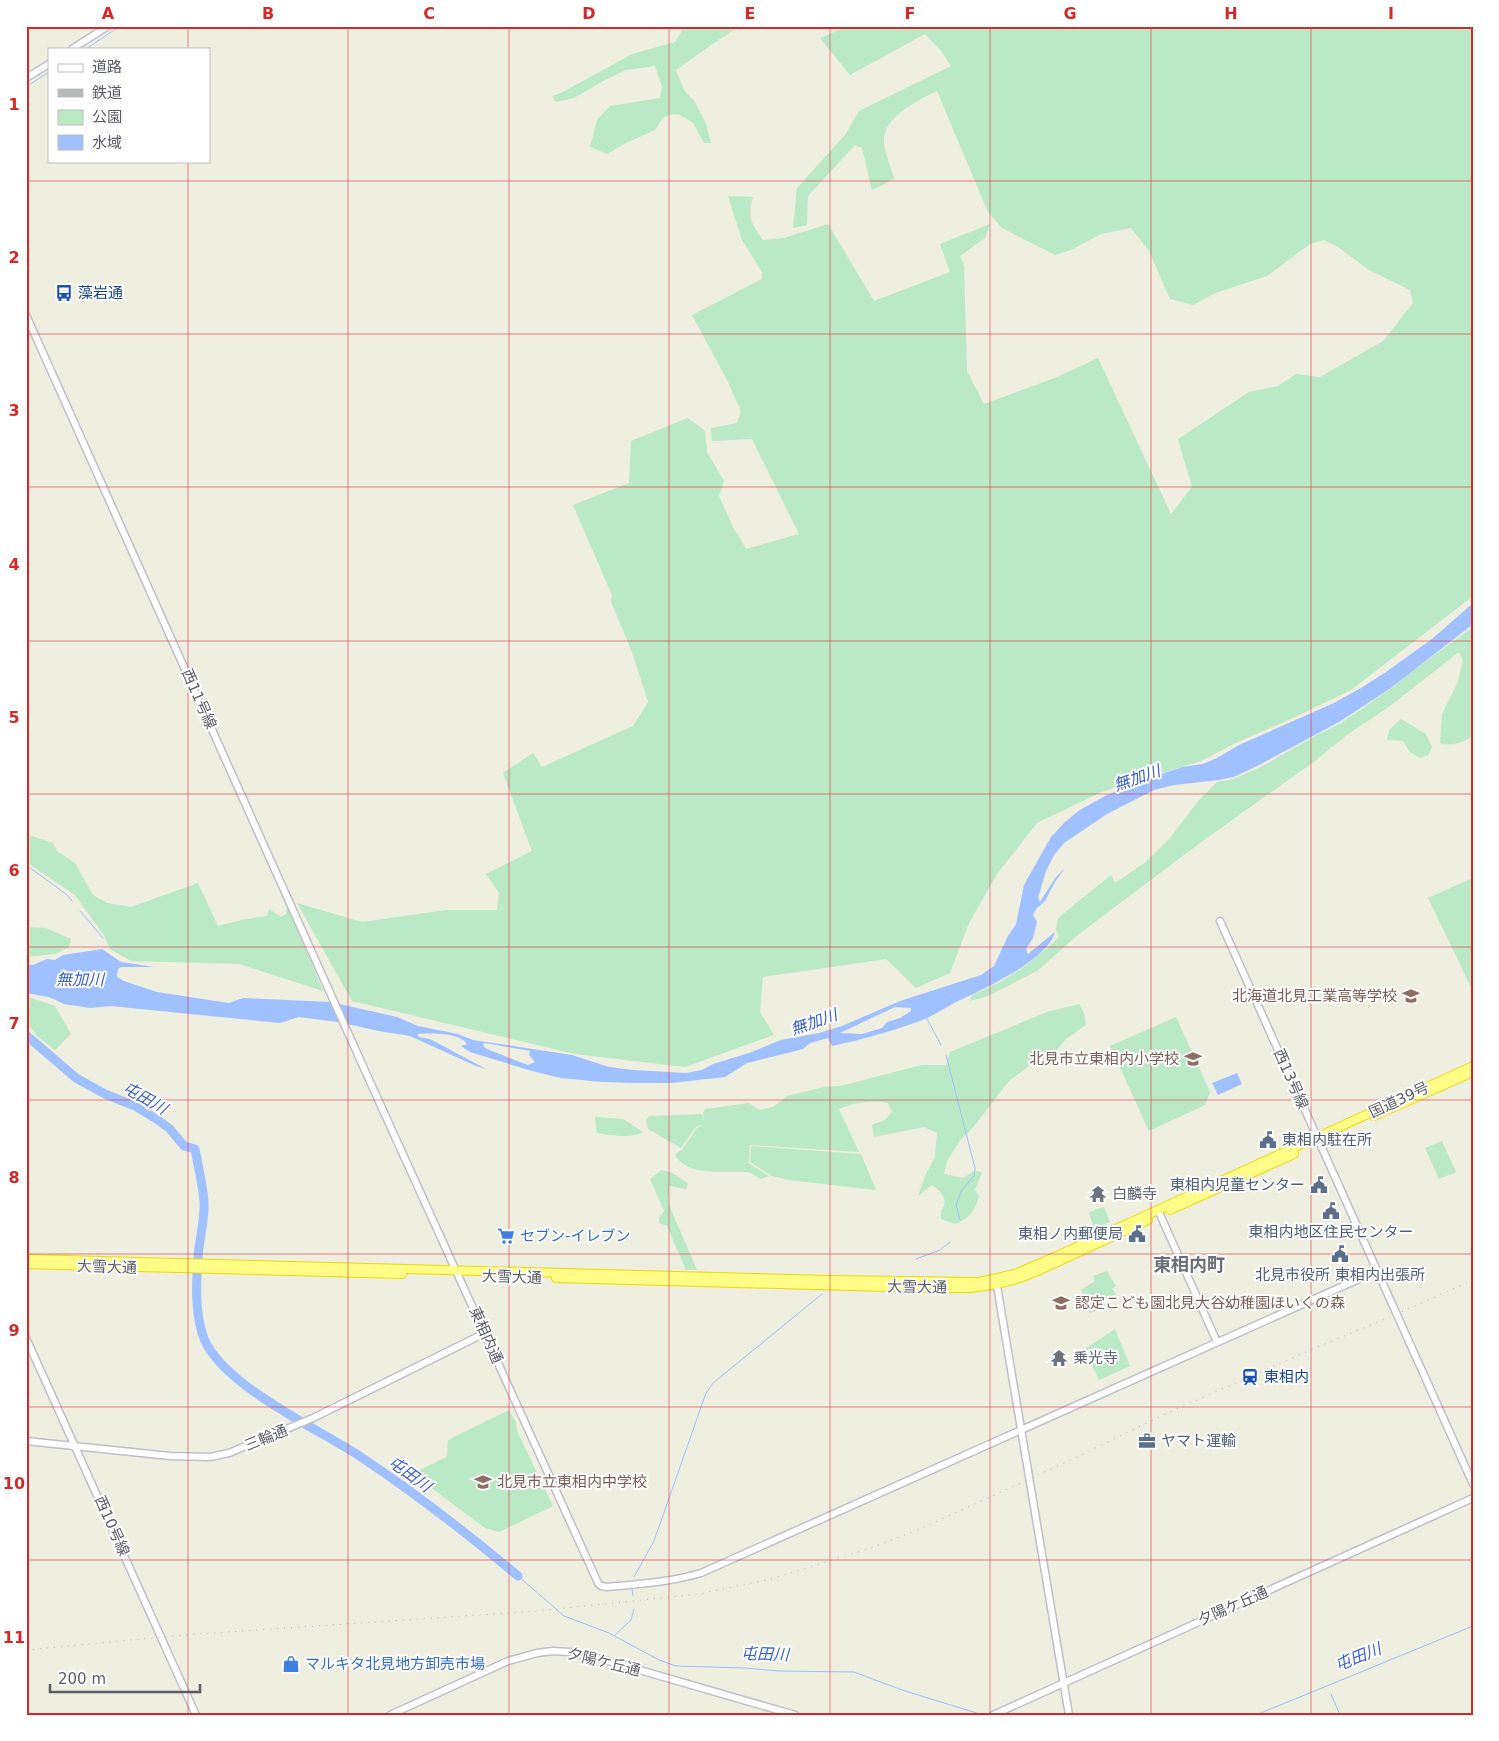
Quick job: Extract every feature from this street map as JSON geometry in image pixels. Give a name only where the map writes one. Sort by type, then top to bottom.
[{"type":"highway","name":"国道39号","points":[[1318,1140],[1473,1066]]},
{"type":"highway","name":"国道39号","points":[[997,1282],[1040,1270],[1159,1212],[1473,1072]]},
{"type":"highway","name":"大雪大通","points":[[26,1259],[212,1267],[924,1288],[971,1288],[997,1282]]},
{"type":"highway","name":"大雪大通","points":[[26,1264],[189,1266]]},
{"type":"street","points":[[74,48],[108,26]]},
{"type":"street","points":[[26,78],[48,65]]},
{"type":"street","name":"西11号線","points":[[26,315],[371,1084]]},
{"type":"street","name":"西13号線","points":[[1220,921],[1473,1484]]},
{"type":"street","name":"東相内通","points":[[371,1084],[601,1586],[645,1584],[682,1579],[701,1572],[1022,1429]]},
{"type":"street","points":[[1159,1212],[1217,1342]]},
{"type":"street","points":[[1022,1429],[1377,1270]]},
{"type":"street","points":[[997,1282],[1069,1715]]},
{"type":"street","name":"三輪通","points":[[26,1441],[170,1456],[210,1457],[229,1453],[310,1420],[485,1333]]},
{"type":"street","name":"西10号線","points":[[26,1338],[196,1715]]},
{"type":"street","name":"夕陽ケ丘通","points":[[996,1713],[1473,1498]]},
{"type":"street","name":"夕陽ケ丘通","points":[[390,1715],[508,1661],[537,1653],[553,1651],[570,1652],[605,1660],[795,1715]]},
{"type":"green space","points":[[682,26],[705,26],[708,28],[710,26],[740,26],[676,70],[684,90],[695,102],[706,124],[711,143],[704,143],[693,123],[680,115],[672,114],[663,118],[655,130],[607,154],[590,147],[597,120],[610,106],[660,98],[662,87],[655,66],[626,70],[574,98],[556,102],[552,96],[563,92],[632,54],[675,42],[683,29]]},
{"type":"green space","points":[[848,26],[1473,26],[1473,596],[1351,690],[1201,761],[1101,792],[1037,823],[997,874],[969,923],[950,973],[916,988],[886,959],[763,977],[760,1012],[774,1035],[685,1067],[575,1054],[352,1001],[297,903],[362,922],[446,910],[497,910],[499,893],[486,874],[532,851],[503,773],[533,753],[542,767],[633,726],[648,702],[632,652],[611,602],[612,595],[573,505],[629,483],[631,441],[688,418],[705,431],[707,452],[724,481],[719,496],[733,527],[746,549],[799,534],[752,439],[712,441],[711,428],[737,423],[741,411],[726,378],[692,315],[762,279],[762,272],[742,240],[728,196],[753,197],[750,210],[751,220],[763,240],[784,238],[828,224],[874,301],[950,272],[940,244],[990,224],[985,238],[960,256],[964,266],[967,371],[984,404],[1057,377],[1098,358],[1171,514],[1192,487],[1178,439],[1249,392],[1278,386],[1296,374],[1320,377],[1383,341],[1413,303],[1410,290],[1369,270],[1338,247],[1324,240],[1310,244],[1267,276],[1215,293],[1193,305],[1170,299],[1149,251],[1131,228],[1101,234],[1071,250],[1055,255],[1002,228],[988,212],[937,91],[903,110],[885,132],[885,149],[894,179],[872,190],[862,148],[855,145],[808,196],[807,225],[793,228],[797,188],[845,135],[859,111],[951,66],[941,51],[925,34],[850,75],[820,38]]},
{"type":"green space","points":[[1473,627],[1473,736],[1457,743],[1440,743],[1442,714],[1457,684],[1463,661],[1459,652],[1386,709],[1348,734],[1315,761],[1204,840],[1079,934],[1037,971],[988,996],[970,1001],[972,995],[1008,978],[1049,946],[1059,937],[1056,929],[1058,918],[1111,875],[1115,883],[1146,862],[1170,838],[1199,800],[1217,782],[1233,779],[1261,767],[1341,723],[1389,690]]},
{"type":"green space","points":[[1401,719],[1426,734],[1432,747],[1428,755],[1420,758],[1410,752],[1403,741],[1387,740],[1389,730]]},
{"type":"green space","points":[[26,834],[53,843],[57,851],[75,863],[93,895],[107,903],[131,907],[198,883],[218,926],[267,916],[269,909],[281,917],[286,914],[287,905],[323,991],[239,964],[131,961],[110,949],[104,935],[75,895],[26,862]]},
{"type":"green space","points":[[1473,878],[1473,991],[1428,898]]},
{"type":"green space","points":[[26,927],[46,928],[71,939],[69,947],[55,954],[26,957]]},
{"type":"green space","points":[[26,996],[55,1006],[71,1034],[55,1050],[38,1037],[26,1022]]},
{"type":"green space","points":[[1079,1004],[1084,1013],[1086,1025],[1066,1039],[1055,1052],[1029,1066],[1009,1081],[971,1130],[961,1139],[947,1161],[944,1174],[964,1178],[972,1172],[978,1171],[982,1173],[975,1189],[979,1197],[973,1211],[968,1217],[955,1224],[941,1219],[941,1211],[945,1203],[941,1193],[932,1185],[918,1196],[925,1176],[935,1157],[937,1133],[924,1127],[874,1137],[872,1125],[885,1120],[892,1112],[888,1103],[864,1102],[839,1109],[859,1152],[750,1145],[749,1163],[769,1176],[761,1179],[747,1172],[698,1170],[681,1162],[675,1155],[682,1149],[697,1128],[704,1125],[696,1127],[681,1148],[648,1129],[646,1121],[649,1116],[702,1114],[704,1122],[703,1113],[705,1109],[749,1103],[759,1110],[773,1107],[787,1096],[824,1087],[840,1086],[922,1065],[946,1065],[950,1052],[1047,1012]]},
{"type":"green space","points":[[1176,1017],[1210,1092],[1205,1105],[1149,1131],[1110,1046]]},
{"type":"green space","points":[[595,1117],[623,1119],[643,1132],[627,1136],[597,1133]]},
{"type":"green space","points":[[1442,1141],[1456,1172],[1439,1179],[1425,1148]]},
{"type":"green space","points":[[751,1146],[861,1154],[876,1190],[788,1180],[772,1176],[750,1162]]},
{"type":"green space","points":[[662,1170],[676,1175],[688,1184],[686,1189],[669,1186],[668,1197],[669,1205],[697,1270],[686,1270],[667,1226],[659,1223],[659,1218],[664,1211],[650,1179]]},
{"type":"green space","points":[[1104,1207],[1110,1222],[1094,1228],[1089,1213]]},
{"type":"green space","points":[[1107,1271],[1116,1286],[1112,1289],[1116,1294],[1104,1300],[1106,1307],[1090,1313],[1081,1290],[1095,1281],[1093,1276]]},
{"type":"green space","points":[[1115,1329],[1130,1366],[1099,1380],[1085,1349]]},
{"type":"green space","points":[[509,1410],[553,1506],[499,1532],[485,1528],[426,1484],[419,1470],[447,1457],[448,1440]]},
{"type":"water","name":"無加川","points":[[1473,603],[1472,625],[1388,690],[1339,722],[1234,777],[1174,785],[1154,790],[1107,814],[1064,843],[1054,855],[1046,871],[1038,898],[1040,902],[1056,877],[1065,868],[1045,901],[1036,909],[1033,915],[1037,922],[1033,938],[1026,949],[1028,954],[1055,932],[1050,943],[1040,954],[1011,974],[922,1020],[875,1036],[832,1046],[828,1038],[810,1043],[803,1049],[747,1063],[725,1077],[671,1083],[602,1082],[561,1078],[470,1052],[461,1046],[467,1044],[458,1037],[444,1034],[417,1034],[419,1037],[430,1039],[486,1069],[410,1036],[338,1022],[299,1017],[280,1023],[111,1006],[90,1008],[64,1004],[49,997],[26,993],[26,964],[33,965],[47,959],[55,960],[63,955],[102,949],[121,962],[154,967],[121,967],[118,969],[117,977],[157,992],[229,1003],[243,998],[330,1002],[397,1017],[418,1026],[458,1034],[473,1040],[572,1055],[609,1067],[686,1073],[702,1070],[713,1064],[749,1053],[781,1040],[819,1033],[842,1026],[900,1001],[981,975],[994,966],[1008,936],[1016,924],[1024,885],[1051,837],[1080,810],[1105,796],[1155,776],[1183,767],[1203,764],[1239,745],[1334,703],[1386,672],[1432,639]],"holes":[[[895,1007],[911,1008],[911,1011],[900,1018],[887,1022],[882,1028],[862,1034],[840,1033]],[[483,1044],[530,1051],[529,1055],[535,1062],[528,1065],[487,1049],[484,1047]]]},
{"type":"water","points":[[1237,1073],[1242,1084],[1218,1095],[1212,1083]]},
{"type":"waterway","points":[[87,48],[120,26]]},
{"type":"waterway","points":[[26,87],[48,73]]},
{"type":"waterway","points":[[26,865],[66,894],[72,901]]},
{"type":"waterway","points":[[80,911],[103,938]]},
{"type":"waterway","points":[[926,1017],[941,1045]]},
{"type":"waterway","name":"屯田川","points":[[26,1035],[76,1078],[105,1094],[135,1106],[170,1129],[184,1146],[195,1149],[204,1202],[197,1277],[198,1314],[202,1333],[211,1352],[227,1370],[247,1387],[271,1403],[361,1457],[401,1485],[461,1529],[518,1576]]},
{"type":"waterway","points":[[946,1055],[975,1168],[974,1176],[962,1190],[956,1204],[960,1220]]},
{"type":"waterway","points":[[916,1259],[940,1250],[950,1242]]},
{"type":"waterway","points":[[634,1577],[654,1541],[706,1393],[713,1383],[822,1294]]},
{"type":"waterway","name":"屯田川","points":[[518,1576],[564,1616],[609,1633],[659,1660],[676,1666],[779,1671],[854,1672],[902,1690],[983,1715]]},
{"type":"waterway","points":[[632,1588],[633,1596]]},
{"type":"waterway","points":[[615,1635],[631,1620],[634,1609]]},
{"type":"waterway","name":"屯田川","points":[[1256,1715],[1473,1626]]},
{"type":"waterway","points":[[1331,1694],[1340,1715]]},
{"type":"railway","points":[[26,1650],[184,1635],[537,1611],[699,1594],[771,1579],[871,1548],[920,1529],[1073,1459],[1161,1416],[1473,1280]]},
{"type":"place","name":"藻岩通","points":[[64,293]]},
{"type":"place","name":"北海道北見工業高等学校","points":[[1411,996]]},
{"type":"place","name":"北見市立東相内小学校","points":[[1193,1059]]},
{"type":"place","name":"東相内駐在所","points":[[1268,1140]]},
{"type":"place","name":"東相内児童センター","points":[[1319,1185]]},
{"type":"place","name":"白麟寺","points":[[1098,1194]]},
{"type":"place","name":"東相内地区住民センター","points":[[1331,1211]]},
{"type":"place","name":"東相ノ内郵便局","points":[[1137,1234]]},
{"type":"place","name":"セブン-イレブン","points":[[506,1236]]},
{"type":"place","name":"北見市役所 東相内出張所","points":[[1340,1254]]},
{"type":"place","name":"認定こども園北見大谷幼稚園ほいくの森","points":[[1061,1303]]},
{"type":"place","name":"乗光寺","points":[[1059,1358]]},
{"type":"place","name":"東相内","points":[[1250,1377]]},
{"type":"place","name":"ヤマト運輸","points":[[1147,1441]]},
{"type":"place","name":"北見市立東相内中学校","points":[[483,1482]]},
{"type":"place","name":"マルキタ北見地方卸売市場","points":[[291,1664]]},
{"type":"district","name":"東相内町","points":[[1189,1264]]}]
